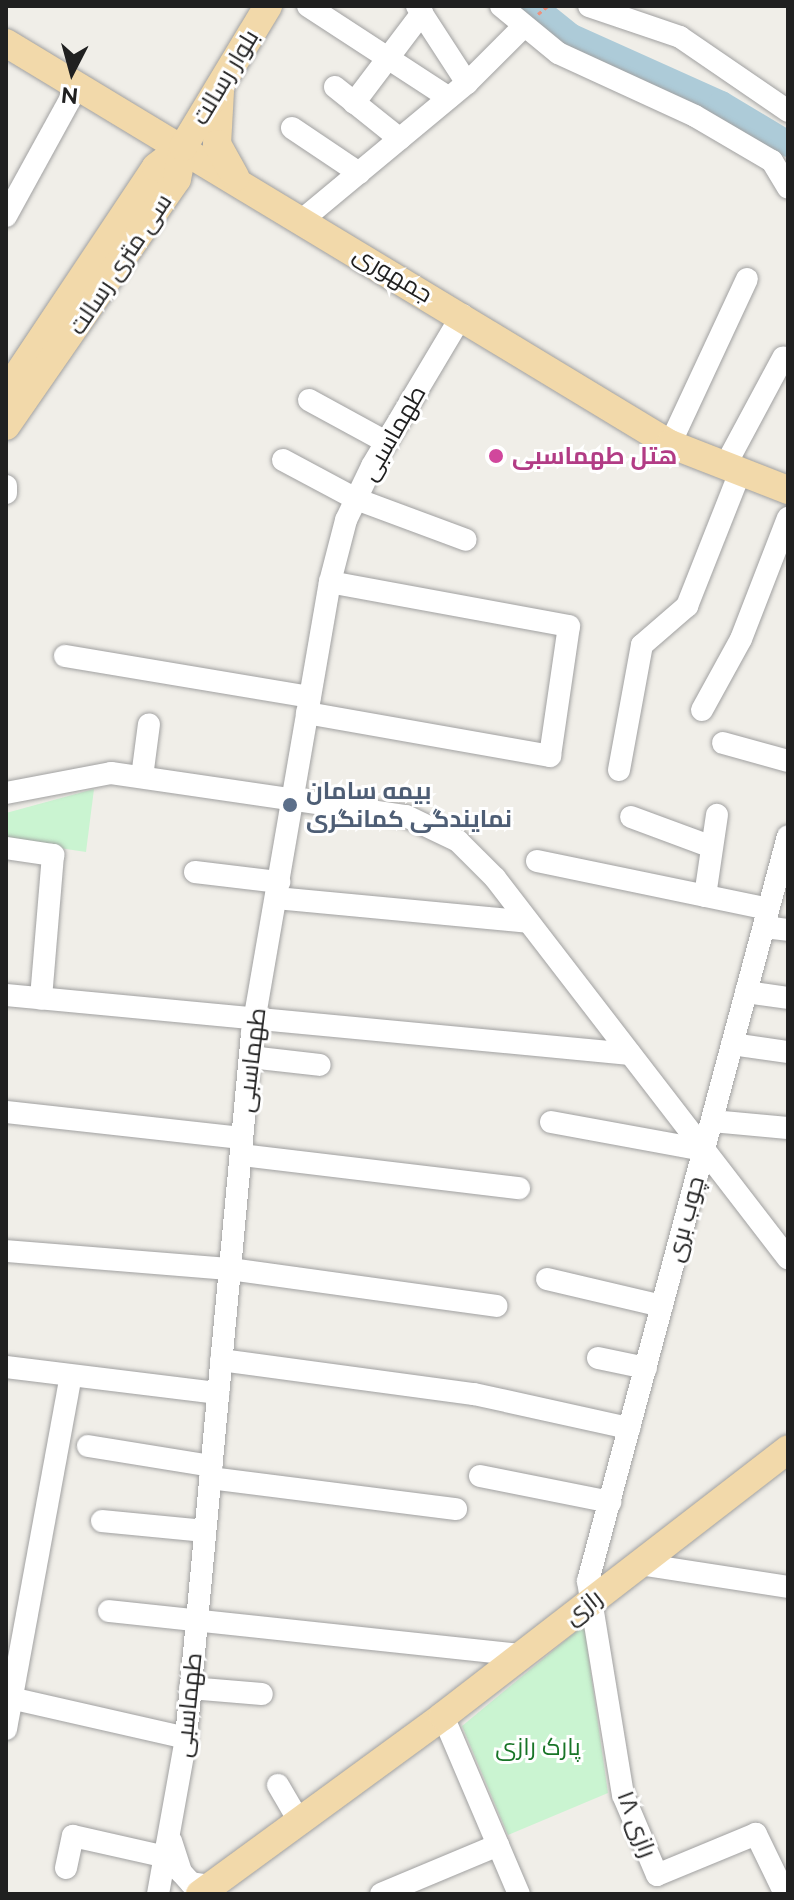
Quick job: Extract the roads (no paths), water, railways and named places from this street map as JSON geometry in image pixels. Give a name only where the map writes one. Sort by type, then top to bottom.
[{"type":"main road","name":"بلوار رسالت","points":[[183,147],[268,6]]},
{"type":"main road","name":"جمهوری","points":[[6,43],[462,315],[670,444],[788,490]]},
{"type":"main road","points":[[220,85],[217,144],[237,180]]},
{"type":"main road","name":"سی متری رسالت","points":[[7,388],[156,167],[183,147]]},
{"type":"main road","name":"سی متری رسالت","points":[[6,426],[177,179],[183,147]]},
{"type":"main road","name":"رازی","points":[[218,1891],[299,1821],[376,1762],[443,1716],[786,1456]]},
{"type":"main road","name":"رازی","points":[[218,1891],[376,1762]]},
{"type":"street","points":[[308,6],[449,98]]},
{"type":"street","points":[[501,6],[558,53],[695,116],[772,161],[788,188]]},
{"type":"street","points":[[604,8],[680,37],[787,111]]},
{"type":"street","points":[[354,103],[420,10],[467,83]]},
{"type":"street","points":[[302,220],[467,83],[523,27]]},
{"type":"street","points":[[6,216],[77,87]]},
{"type":"street","points":[[335,87],[400,139]]},
{"type":"street","points":[[292,128],[359,173]]},
{"type":"street","points":[[670,444],[747,279]]},
{"type":"street","name":"طهماسبی","points":[[158,1894],[169,1849],[186,1738],[255,1016],[330,582],[356,499],[386,442],[462,315]]},
{"type":"street","points":[[619,770],[642,645],[687,606],[733,469],[783,358]]},
{"type":"street","points":[[309,400],[386,442]]},
{"type":"street","points":[[283,460],[356,499],[466,540]]},
{"type":"street","points":[[6,486],[6,493]]},
{"type":"street","points":[[702,710],[741,639],[788,518]]},
{"type":"street","points":[[65,656],[550,756],[569,626],[330,582]]},
{"type":"street","points":[[142,777],[149,724]]},
{"type":"street","points":[[723,743],[788,761]]},
{"type":"street","points":[[6,793],[74,776],[111,773],[406,816],[458,841],[528,922],[788,1258]]},
{"type":"street","points":[[705,896],[717,815]]},
{"type":"street","points":[[631,817],[712,847]]},
{"type":"street","name":"چوب بری","points":[[589,1603],[588,1581],[788,836]]},
{"type":"street","points":[[6,848],[53,855],[41,998]]},
{"type":"street","points":[[537,861],[705,896],[766,918],[788,930]]},
{"type":"street","points":[[195,872],[278,890],[528,922]]},
{"type":"street","points":[[746,992],[788,998]]},
{"type":"street","points":[[6,995],[255,1016],[630,1054]]},
{"type":"street","points":[[732,1044],[788,1052]]},
{"type":"street","points":[[250,1057],[320,1065]]},
{"type":"street","points":[[6,1112],[519,1188]]},
{"type":"street","points":[[712,1121],[788,1128]]},
{"type":"street","points":[[551,1122],[704,1150]]},
{"type":"street","points":[[6,1251],[230,1269],[496,1306]]},
{"type":"street","points":[[547,1279],[662,1306]]},
{"type":"street","points":[[598,1358],[646,1368]]},
{"type":"street","points":[[221,1360],[474,1394],[629,1428]]},
{"type":"street","points":[[6,1367],[218,1393]]},
{"type":"street","points":[[6,1729],[71,1376]]},
{"type":"street","points":[[88,1446],[211,1472],[456,1509]]},
{"type":"street","points":[[480,1476],[610,1502]]},
{"type":"street","points":[[102,1521],[205,1531]]},
{"type":"street","points":[[640,1564],[788,1587]]},
{"type":"street","name":"رازی ۱۸","points":[[589,1603],[623,1795],[657,1875],[756,1834],[785,1894]]},
{"type":"street","points":[[109,1611],[197,1617],[521,1655]]},
{"type":"street","points":[[190,1688],[262,1694]]},
{"type":"street","points":[[10,1698],[186,1738]]},
{"type":"street","points":[[443,1716],[519,1894]]},
{"type":"street","points":[[278,1785],[299,1821]]},
{"type":"street","points":[[66,1868],[73,1836],[169,1849],[181,1872],[191,1883],[218,1891]]},
{"type":"street","points":[[381,1894],[498,1845]]},
{"type":"waterway","points":[[533,6],[570,36],[721,104],[788,144]]},
{"type":"place","name":"هتل طهماسبی","points":[[496,456]]},
{"type":"place","name":"بیمه سامان نمایندگی کمانگری","points":[[290,805]]},
{"type":"park label","name":"پارک رازی","points":[[538,1747]]}]
